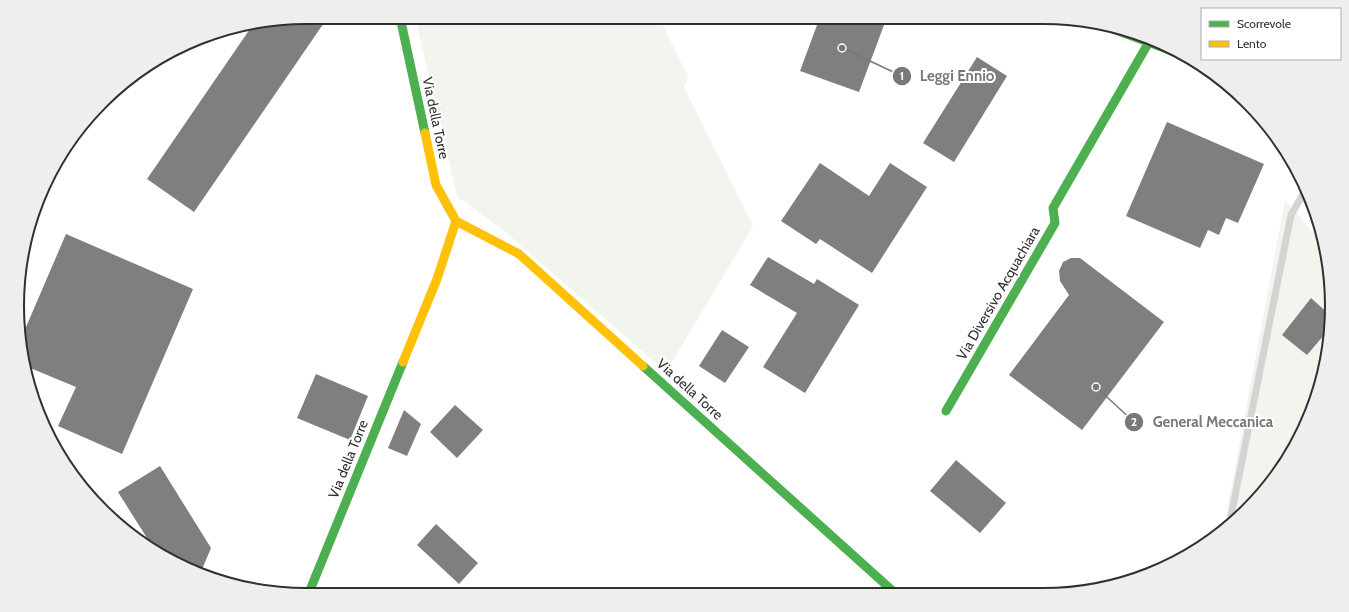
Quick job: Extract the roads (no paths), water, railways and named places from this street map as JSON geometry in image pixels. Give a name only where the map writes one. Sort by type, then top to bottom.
[{"type":"street","name":"Via della Torre","points":[[402,24],[436,185],[456,221],[519,254],[889,588]]},
{"type":"street","name":"Via Diversivo Acquachiara","points":[[946,411],[1055,223],[1053,208],[1148,44]]},
{"type":"street","name":"Via della Torre","points":[[311,588],[437,279],[456,221]]},
{"type":"lane","points":[[1231,516],[1291,215],[1303,195]]},
{"type":"place","name":"Leggi Ennio","points":[[842,48]]},
{"type":"place","name":"General Meccanica","points":[[1096,387]]}]
